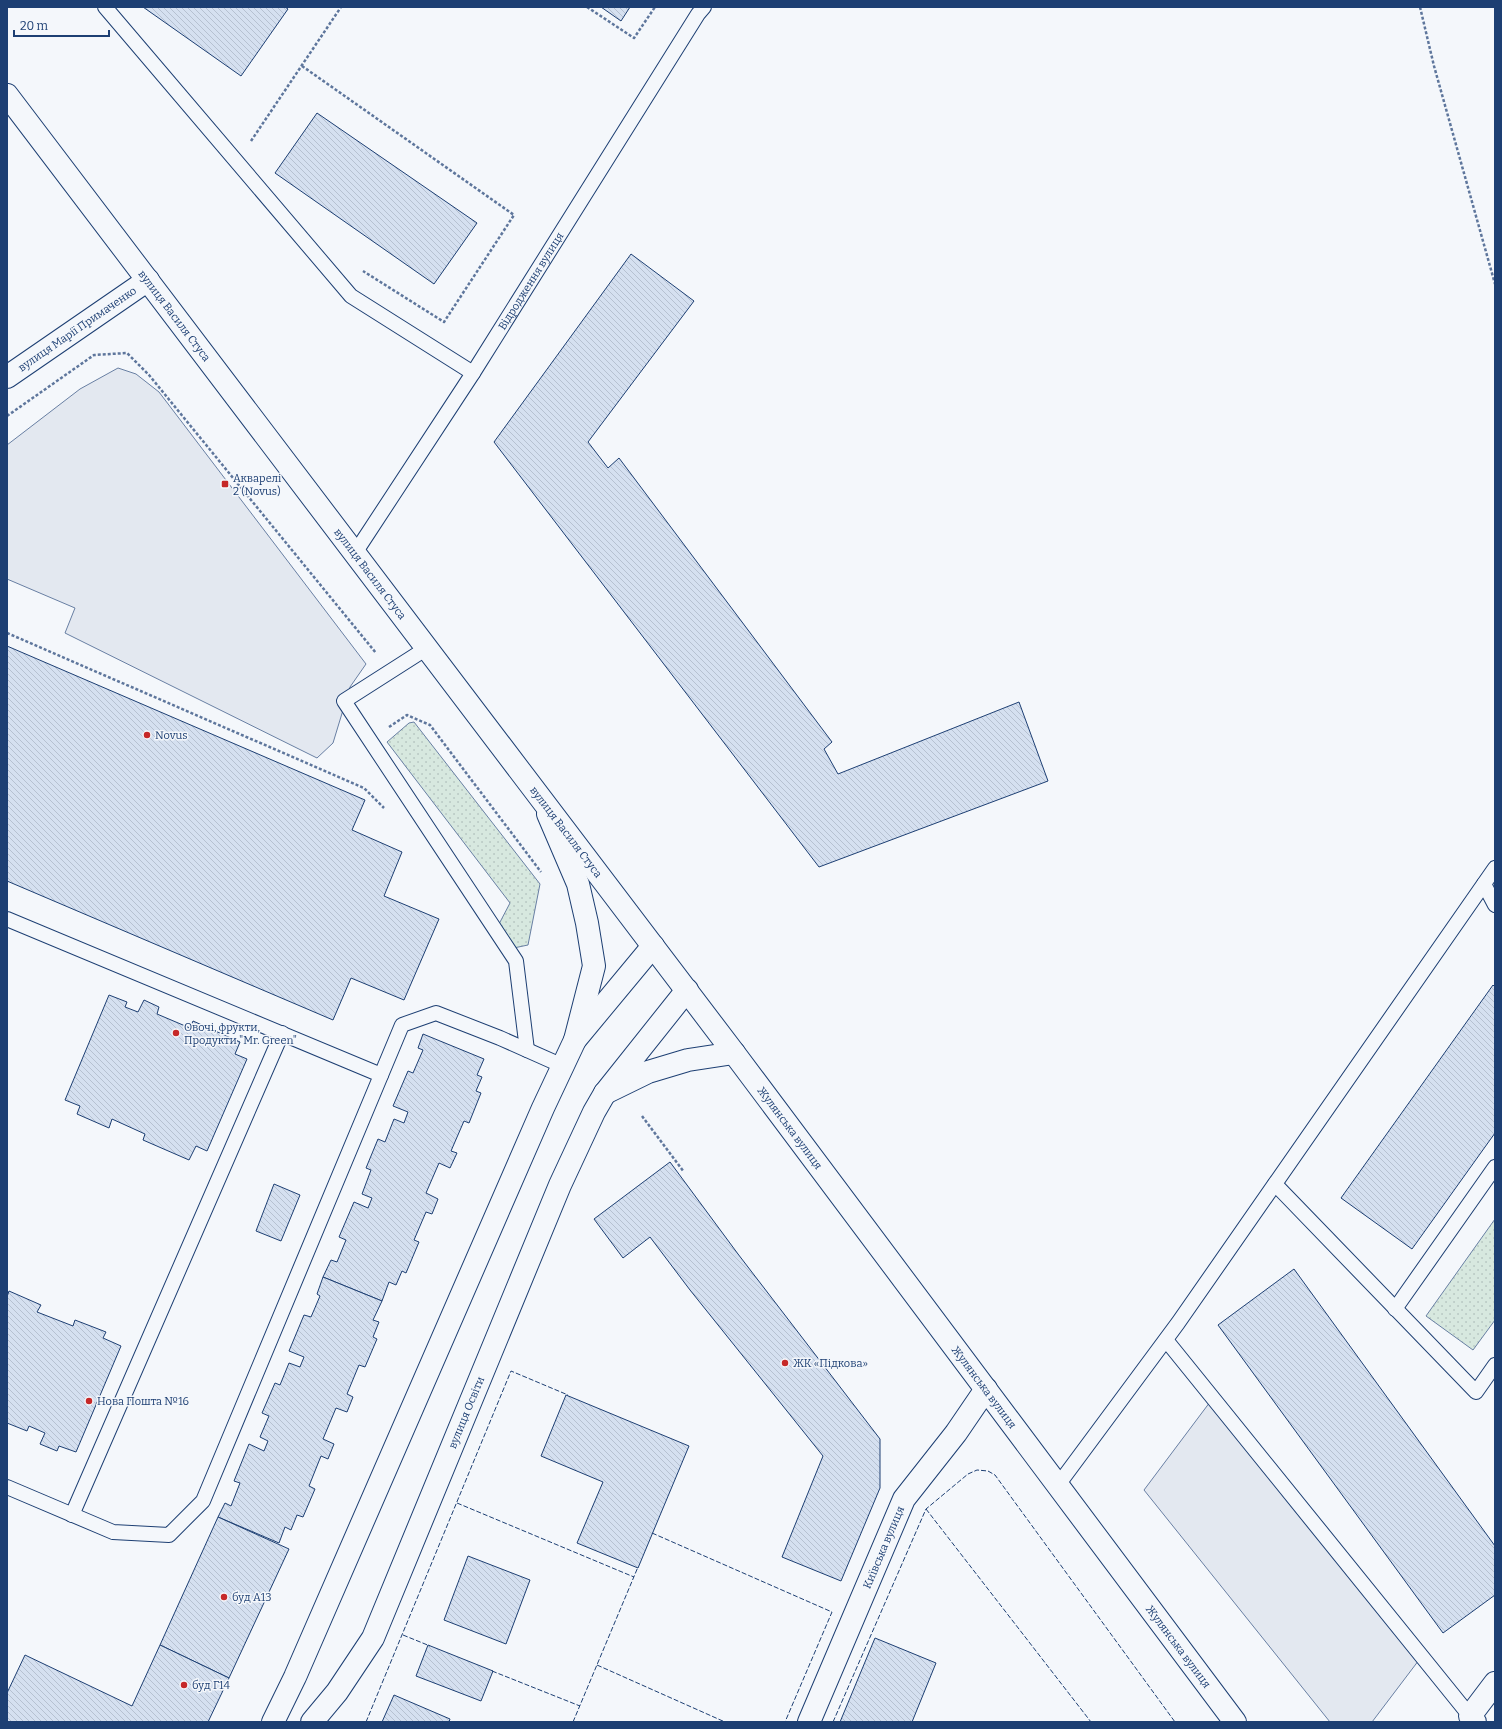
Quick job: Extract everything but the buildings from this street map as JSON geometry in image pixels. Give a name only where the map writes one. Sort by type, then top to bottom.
[{"type":"street","name":"вулиця Василя Стуса","points":[[7,95],[734,1052]]},
{"type":"street","name":"вулиця Марії Примаченко","points":[[7,378],[148,280]]},
{"type":"street","points":[[273,1722],[305,1656],[575,1040],[594,966],[587,923],[578,884],[542,800]]},
{"type":"street","points":[[575,1040],[653,946]]},
{"type":"street","name":"вулиця Освіти","points":[[312,1722],[337,1692],[373,1638],[560,1185],[594,1112],[604,1093],[687,990]]},
{"type":"street","points":[[604,1093],[655,1070],[688,1060],[734,1052]]},
{"type":"street","name":"Жулянська вулиця","points":[[734,1052],[1235,1722]]},
{"type":"street","name":"Київська вулиця","points":[[809,1722],[904,1499],[956,1433],[986,1390]]},
{"type":"street","points":[[1472,1719],[1495,1683]]},
{"type":"lane","points":[[105,7],[351,296],[473,373]]},
{"type":"lane","name":"Відродження вулиця","points":[[355,553],[473,373],[704,7]]},
{"type":"lane","points":[[427,648],[344,701],[516,961],[527,1050]]},
{"type":"lane","points":[[1058,1485],[1166,1340],[1495,868]]},
{"type":"lane","points":[[1484,884],[1495,905]]},
{"type":"lane","points":[[7,919],[382,1075]]},
{"type":"lane","points":[[7,1487],[113,1532],[169,1535],[203,1501],[402,1025],[436,1013],[563,1066]]},
{"type":"lane","points":[[72,1515],[282,1033]]},
{"type":"lane","points":[[1395,1309],[1495,1167]]},
{"type":"lane","points":[[1275,1184],[1476,1392],[1495,1365]]},
{"type":"lane","points":[[1166,1340],[1472,1719]]},
{"type":"path","points":[[250,141],[341,7]]},
{"type":"path","points":[[587,7],[634,38],[654,7]]},
{"type":"path","points":[[1420,7],[1434,66],[1495,284]]},
{"type":"path","points":[[302,66],[514,215],[444,322],[362,270]]},
{"type":"path","points":[[7,416],[94,355],[127,353],[148,375],[390,671]]},
{"type":"path","points":[[7,633],[364,788],[387,810]]},
{"type":"path","points":[[373,745],[392,724],[407,715],[430,725],[543,875]]},
{"type":"path","points":[[642,1116],[684,1172]]},
{"type":"shaded area","points":[[118,368],[136,374],[159,392],[366,664],[350,687],[333,743],[317,758],[65,633],[75,608],[7,579],[7,445],[80,389]]},
{"type":"shaded area","points":[[414,722],[540,884],[528,945],[504,950],[499,924],[510,903],[387,742],[409,723]]},
{"type":"shaded area","points":[[1495,1219],[1495,1320],[1473,1350],[1426,1316]]},
{"type":"shaded area","points":[[1213,1398],[1422,1656],[1372,1722],[1330,1722],[1144,1490]]},
{"type":"fence","points":[[366,1722],[511,1371],[568,1395]]},
{"type":"fence","points":[[833,1722],[926,1509],[968,1474],[977,1470],[988,1471],[995,1475],[1175,1722]]},
{"type":"fence","points":[[457,1503],[634,1577]]},
{"type":"fence","points":[[926,1509],[1091,1722]]},
{"type":"fence","points":[[652,1533],[832,1612],[785,1722]]},
{"type":"fence","points":[[573,1722],[638,1567]]},
{"type":"fence","points":[[403,1635],[430,1646]]},
{"type":"fence","points":[[597,1665],[725,1722]]},
{"type":"fence","points":[[492,1671],[580,1706]]},
{"type":"place","name":"Акварелі 2 (Novus)","points":[[225,484]]},
{"type":"place","name":"Novus","points":[[147,735]]},
{"type":"place","name":"Овочі, фрукти, Продукти \"Mr. Green\"","points":[[176,1033]]},
{"type":"place","name":"ЖК «Підкова»","points":[[785,1363]]},
{"type":"place","name":"Нова Пошта №16","points":[[89,1401]]},
{"type":"place","name":"буд А13","points":[[224,1597]]},
{"type":"place","name":"буд Г14","points":[[184,1685]]}]
